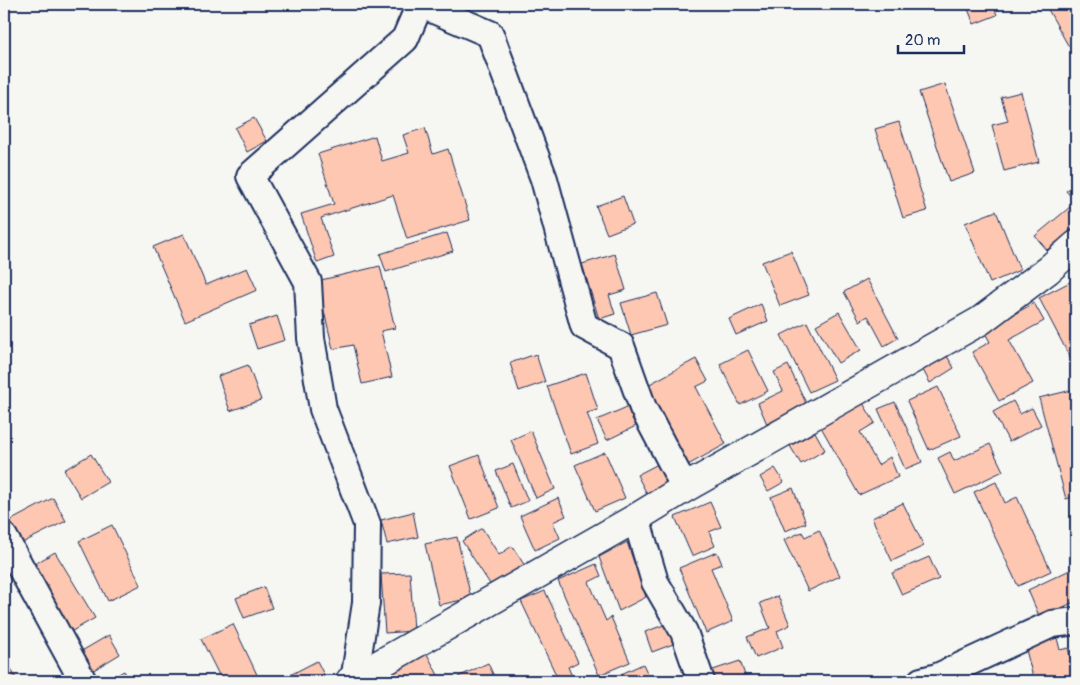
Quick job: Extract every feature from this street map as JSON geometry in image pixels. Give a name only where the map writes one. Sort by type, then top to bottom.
[{"type":"street","points":[[352,681],[366,603],[366,524],[323,409],[312,338],[308,282],[250,176],[406,39],[420,4],[490,34],[544,179],[584,326],[621,346],[643,408],[685,488]]},
{"type":"street","points":[[352,681],[685,488],[980,321],[1048,270],[1076,246]]},
{"type":"street","points":[[636,518],[655,582],[684,632],[701,681]]},
{"type":"street","points":[[4,537],[83,681]]},
{"type":"street","points":[[921,681],[937,677],[1052,624],[1076,621]]},
{"type":"building","points":[[966,4],[993,4],[997,15],[974,24]]},
{"type":"building","points":[[1045,4],[1076,4],[1076,43],[1069,47]]},
{"type":"building","points":[[945,84],[975,173],[949,182],[919,92]]},
{"type":"building","points":[[1021,92],[1039,162],[1004,171],[992,125],[1008,121],[1001,97]]},
{"type":"building","points":[[254,118],[267,141],[247,152],[235,128]]},
{"type":"building","points":[[899,122],[927,211],[903,218],[875,129]]},
{"type":"building","points":[[425,128],[433,154],[448,149],[470,220],[407,239],[393,195],[321,218],[334,257],[317,263],[301,214],[334,204],[318,154],[375,136],[382,161],[409,153],[403,135]]},
{"type":"building","points":[[1076,183],[1076,202],[1066,191]]},
{"type":"building","points":[[623,196],[633,224],[607,234],[596,206]]},
{"type":"building","points":[[1076,202],[1076,226],[1047,250],[1035,236]]},
{"type":"building","points":[[996,211],[1020,270],[990,283],[965,223]]},
{"type":"building","points":[[447,233],[453,251],[386,272],[380,254]]},
{"type":"building","points":[[184,234],[206,285],[247,268],[257,290],[185,321],[153,247]]},
{"type":"building","points":[[791,251],[809,295],[780,306],[762,262]]},
{"type":"building","points":[[615,254],[626,290],[609,295],[615,314],[599,319],[582,264]]},
{"type":"building","points":[[380,266],[395,328],[381,331],[392,377],[362,384],[353,345],[333,349],[317,281]]},
{"type":"building","points":[[867,279],[898,338],[884,346],[868,316],[860,321],[844,292]]},
{"type":"building","points":[[1072,281],[1076,289],[1076,369],[1039,298]]},
{"type":"building","points":[[657,293],[667,325],[631,335],[621,303]]},
{"type":"building","points":[[1034,303],[1044,321],[1009,340],[1033,383],[999,401],[972,352],[990,342],[984,331]]},
{"type":"building","points":[[761,304],[768,321],[736,335],[729,319]]},
{"type":"building","points":[[839,312],[861,350],[838,363],[816,325]]},
{"type":"building","points":[[277,316],[285,340],[257,349],[249,325]]},
{"type":"building","points":[[807,322],[835,380],[809,392],[781,335]]},
{"type":"building","points":[[748,350],[768,391],[740,405],[720,364]]},
{"type":"building","points":[[536,354],[545,382],[519,391],[510,363]]},
{"type":"building","points":[[947,356],[954,368],[930,383],[923,370]]},
{"type":"building","points":[[696,359],[708,381],[696,387],[726,444],[686,466],[644,387]]},
{"type":"building","points":[[248,365],[261,400],[230,411],[218,376]]},
{"type":"building","points":[[788,365],[807,405],[767,424],[758,403],[783,391],[774,372]]},
{"type":"building","points":[[586,373],[598,410],[587,413],[598,444],[571,454],[547,386]]},
{"type":"building","points":[[938,387],[961,436],[929,450],[907,401]]},
{"type":"building","points":[[1076,389],[1076,496],[1066,499],[1039,398]]},
{"type":"building","points":[[1013,401],[1020,414],[1032,408],[1041,425],[1009,442],[993,412]]},
{"type":"building","points":[[895,402],[922,462],[905,469],[878,409]]},
{"type":"building","points":[[863,403],[875,423],[860,432],[878,465],[890,457],[898,477],[859,495],[821,427]]},
{"type":"building","points":[[627,407],[636,426],[607,440],[597,420]]},
{"type":"building","points":[[531,431],[555,489],[536,498],[511,440]]},
{"type":"building","points":[[815,432],[825,450],[801,464],[790,446]]},
{"type":"building","points":[[990,444],[1003,471],[955,494],[938,458],[950,452],[954,461]]},
{"type":"building","points":[[605,452],[625,498],[595,511],[575,465]]},
{"type":"building","points":[[91,454],[108,482],[81,498],[64,470]]},
{"type":"building","points":[[479,455],[499,508],[471,519],[450,466]]},
{"type":"building","points":[[513,464],[528,501],[511,508],[496,471]]},
{"type":"building","points":[[658,464],[668,482],[647,494],[637,475]]},
{"type":"building","points":[[775,468],[784,482],[768,491],[760,477]]},
{"type":"building","points":[[996,482],[1005,503],[1017,497],[1051,571],[1018,586],[974,492]]},
{"type":"building","points":[[793,488],[806,523],[785,531],[771,497]]},
{"type":"building","points":[[53,498],[66,521],[18,545],[6,523]]},
{"type":"building","points":[[558,498],[566,516],[553,522],[560,538],[535,550],[520,516]]},
{"type":"building","points":[[710,502],[721,527],[709,532],[715,546],[692,556],[675,517]]},
{"type":"building","points":[[903,503],[924,546],[892,561],[872,518]]},
{"type":"building","points":[[413,512],[418,537],[387,544],[381,520]]},
{"type":"building","points":[[112,525],[141,585],[108,601],[79,541]]},
{"type":"building","points":[[482,528],[499,555],[512,546],[525,566],[492,587],[462,541]]},
{"type":"building","points":[[819,530],[840,576],[808,591],[784,540],[802,532],[805,537]]},
{"type":"building","points":[[457,537],[471,598],[439,605],[425,544]]},
{"type":"building","points":[[627,542],[646,597],[619,611],[599,557]]},
{"type":"building","points":[[55,552],[95,618],[67,634],[28,568]]},
{"type":"building","points":[[717,552],[722,564],[711,568],[733,621],[706,633],[679,568]]},
{"type":"building","points":[[929,557],[939,579],[902,595],[892,573]]},
{"type":"building","points":[[596,564],[601,576],[589,582],[606,621],[611,617],[630,662],[599,675],[558,581]]},
{"type":"building","points":[[1072,569],[1076,578],[1076,601],[1040,618],[1028,590]]},
{"type":"building","points":[[410,573],[414,631],[385,633],[381,574]]},
{"type":"building","points":[[264,587],[272,608],[244,618],[236,598]]},
{"type":"building","points":[[545,591],[578,662],[568,667],[574,681],[559,681],[521,601]]},
{"type":"building","points":[[778,596],[790,625],[777,631],[783,647],[756,658],[747,637],[770,628],[760,603]]},
{"type":"building","points":[[669,623],[676,643],[652,652],[645,632]]},
{"type":"building","points":[[233,624],[260,681],[222,681],[201,639]]},
{"type":"building","points":[[109,635],[120,654],[92,671],[80,652]]},
{"type":"building","points":[[1057,638],[1060,650],[1068,648],[1076,681],[1034,681],[1025,646]]},
{"type":"building","points":[[4,654],[17,681],[4,681]]},
{"type":"building","points":[[427,654],[441,681],[375,681]]},
{"type":"building","points":[[317,661],[327,681],[294,681],[290,675]]},
{"type":"building","points":[[740,661],[747,681],[713,681],[710,671]]},
{"type":"building","points":[[488,663],[496,681],[460,681],[458,677]]},
{"type":"building","points":[[643,664],[651,681],[606,681]]},
{"type":"building","points":[[124,671],[130,681],[106,681]]},
{"type":"building","points":[[689,674],[691,681],[665,681]]}]
